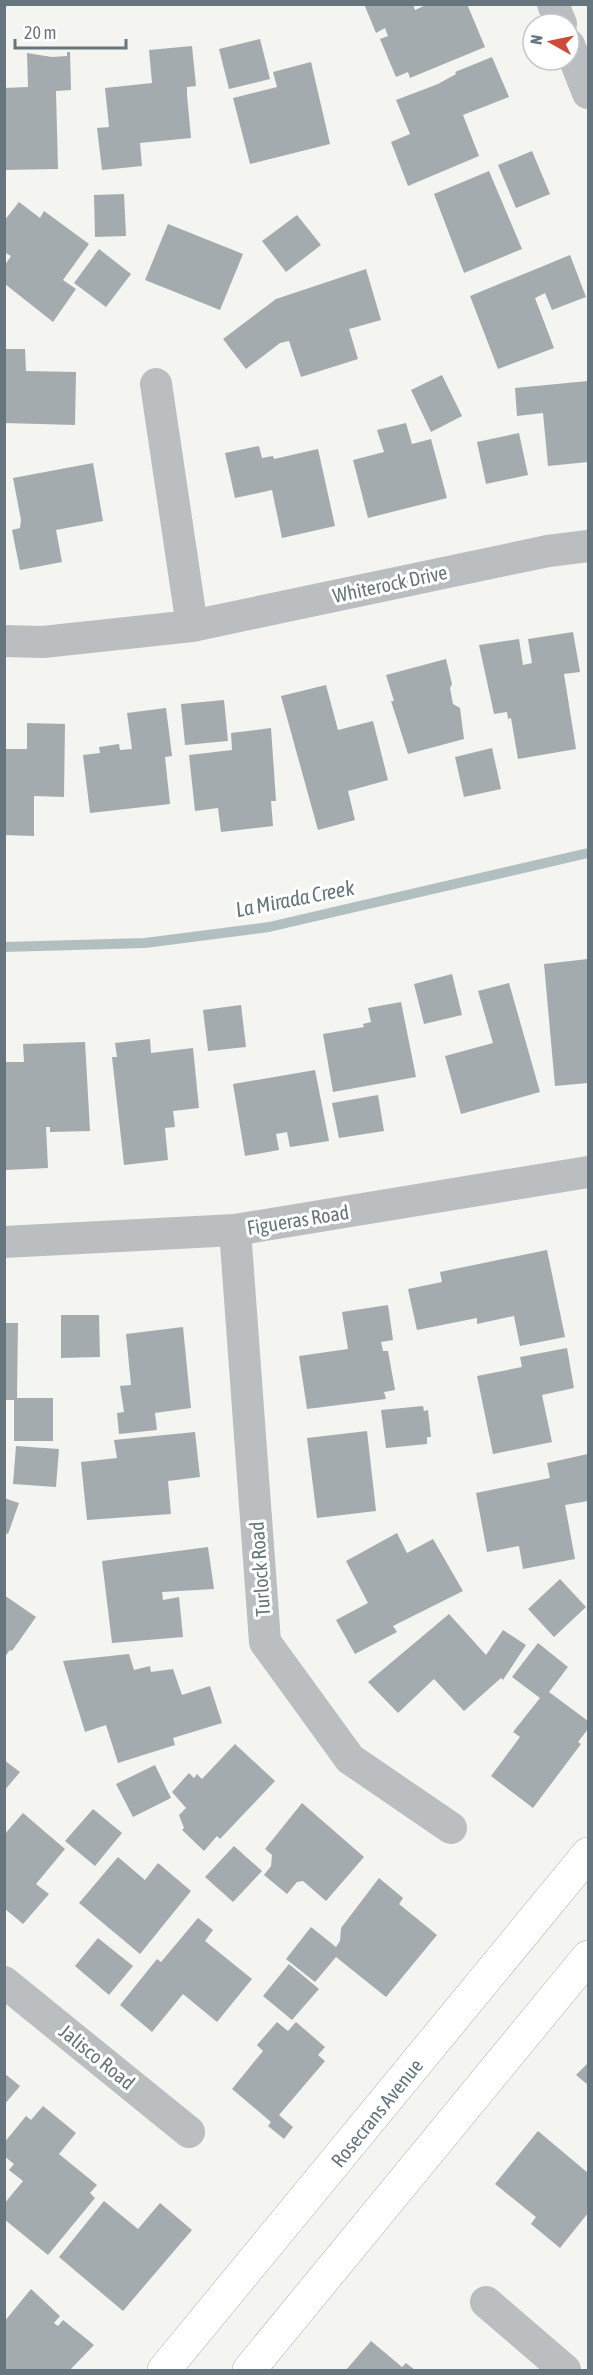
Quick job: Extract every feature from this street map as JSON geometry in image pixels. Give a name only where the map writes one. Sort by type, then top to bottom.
[{"type":"main road","name":"Rosecrans Avenue","points":[[164,2370],[588,1854]]},
{"type":"main road","points":[[249,2370],[588,1957]]},
{"type":"street","points":[[580,72],[588,93]]},
{"type":"street","points":[[156,384],[192,626]]},
{"type":"street","name":"Whiterock Drive","points":[[4,640],[43,642],[192,626],[548,551],[588,546]]},
{"type":"street","name":"Figueras Road","points":[[4,1242],[235,1230],[588,1172]]},
{"type":"street","name":"Turlock Road","points":[[235,1230],[265,1642],[350,1759],[451,1828]]},
{"type":"street","name":"Jalisco Road","points":[[4,1982],[189,2132]]},
{"type":"street","points":[[486,2302],[565,2370]]},
{"type":"building","points":[[364,4],[413,4],[415,10],[428,4],[467,4],[485,47],[410,78],[408,72],[396,77],[380,39],[388,36],[385,28],[376,33]]},
{"type":"building","points":[[260,39],[270,79],[229,89],[219,49]]},
{"type":"building","points":[[192,46],[196,86],[187,87],[191,138],[140,143],[142,166],[102,170],[97,128],[109,127],[105,88],[152,83],[149,50]]},
{"type":"building","points":[[67,52],[70,52],[71,90],[56,91],[58,169],[4,170],[4,88],[28,87],[27,53],[52,57],[67,56]]},
{"type":"building","points":[[492,57],[509,97],[463,115],[479,156],[408,186],[391,142],[410,134],[396,100],[438,84],[456,74],[455,72]]},
{"type":"building","points":[[311,62],[330,144],[250,164],[233,98],[277,87],[273,72]]},
{"type":"building","points":[[532,151],[550,194],[516,208],[498,165]]},
{"type":"building","points":[[489,171],[522,249],[464,273],[434,194]]},
{"type":"building","points":[[124,194],[126,236],[95,237],[94,195]]},
{"type":"building","points":[[19,202],[40,218],[44,211],[89,244],[63,280],[76,289],[53,322],[5,284],[5,265],[11,256],[4,252],[4,221]]},
{"type":"building","points":[[297,215],[321,245],[286,272],[262,241]]},
{"type":"building","points":[[168,224],[243,254],[220,310],[145,280]]},
{"type":"building","points":[[99,249],[131,274],[106,307],[74,283]]},
{"type":"building","points":[[570,255],[586,297],[552,310],[545,293],[535,298],[554,348],[498,369],[470,296]]},
{"type":"building","points":[[366,269],[381,320],[349,329],[358,359],[301,377],[289,341],[280,343],[246,369],[223,339],[276,299]]},
{"type":"building","points":[[4,349],[25,349],[26,371],[76,372],[75,425],[4,423]]},
{"type":"building","points":[[442,375],[462,416],[431,432],[411,390]]},
{"type":"building","points":[[588,381],[588,462],[548,466],[543,413],[517,416],[515,388]]},
{"type":"building","points":[[406,423],[412,444],[431,439],[447,498],[368,518],[353,460],[384,452],[377,430]]},
{"type":"building","points":[[519,433],[528,475],[486,484],[477,442]]},
{"type":"building","points":[[259,446],[262,458],[273,456],[274,459],[318,449],[335,526],[282,538],[272,490],[235,498],[225,453]]},
{"type":"building","points":[[93,463],[103,521],[56,530],[62,562],[20,570],[12,530],[20,528],[21,520],[13,478]]},
{"type":"building","points":[[573,632],[580,672],[564,674],[576,749],[518,759],[511,718],[508,719],[507,712],[494,714],[479,645],[519,639],[523,665],[532,663],[528,639]]},
{"type":"building","points":[[446,659],[452,684],[450,688],[453,704],[460,708],[464,739],[408,754],[391,701],[394,701],[386,675]]},
{"type":"building","points":[[326,685],[338,730],[373,721],[388,780],[348,791],[355,820],[318,830],[281,696]]},
{"type":"building","points":[[224,700],[228,741],[185,745],[181,704]]},
{"type":"building","points":[[166,708],[172,756],[165,757],[170,804],[90,813],[83,755],[100,753],[99,747],[119,744],[120,750],[132,749],[127,713]]},
{"type":"building","points":[[27,723],[65,724],[64,797],[34,796],[34,836],[4,835],[4,749],[27,749]]},
{"type":"building","points":[[271,728],[276,801],[271,801],[273,826],[221,832],[218,808],[195,811],[189,755],[232,750],[231,733]]},
{"type":"building","points":[[492,748],[501,789],[464,797],[455,757]]},
{"type":"building","points":[[588,959],[588,1083],[555,1086],[544,964]]},
{"type":"building","points":[[452,974],[462,1015],[424,1024],[414,984]]},
{"type":"building","points":[[509,983],[540,1092],[461,1114],[445,1056],[493,1043],[478,991]]},
{"type":"building","points":[[401,1002],[416,1077],[333,1092],[323,1034],[364,1027],[363,1024],[371,1022],[368,1008]]},
{"type":"building","points":[[241,1005],[246,1047],[208,1051],[203,1010]]},
{"type":"building","points":[[150,1039],[151,1053],[193,1048],[199,1108],[173,1111],[175,1127],[165,1128],[168,1160],[124,1165],[112,1057],[117,1057],[115,1043]]},
{"type":"building","points":[[85,1042],[90,1131],[50,1132],[50,1127],[46,1127],[48,1168],[6,1170],[4,1062],[24,1062],[23,1044]]},
{"type":"building","points":[[315,1070],[329,1141],[290,1147],[287,1132],[276,1134],[279,1150],[245,1156],[233,1084]]},
{"type":"building","points":[[378,1095],[384,1131],[339,1138],[332,1103]]},
{"type":"building","points":[[547,1250],[565,1337],[520,1346],[514,1316],[477,1324],[477,1318],[417,1330],[408,1289],[442,1282],[440,1272]]},
{"type":"building","points":[[388,1305],[393,1340],[381,1342],[383,1351],[388,1351],[395,1390],[384,1392],[386,1399],[307,1409],[299,1356],[348,1349],[342,1312]]},
{"type":"building","points":[[61,1315],[99,1315],[100,1357],[61,1358]]},
{"type":"building","points":[[5,1323],[18,1323],[17,1398],[53,1398],[53,1441],[14,1441],[14,1400],[5,1400]]},
{"type":"building","points":[[183,1327],[191,1408],[155,1413],[157,1430],[119,1434],[117,1413],[124,1412],[120,1386],[131,1385],[126,1334]]},
{"type":"building","points":[[567,1348],[574,1388],[542,1395],[552,1442],[493,1454],[477,1376],[522,1367],[520,1357]]},
{"type":"building","points":[[423,1406],[424,1411],[428,1410],[431,1437],[427,1437],[427,1444],[386,1448],[381,1410]]},
{"type":"building","points":[[367,1431],[376,1511],[317,1518],[307,1438]]},
{"type":"building","points":[[195,1432],[200,1477],[168,1481],[171,1514],[87,1520],[81,1462],[117,1458],[114,1440]]},
{"type":"building","points":[[16,1446],[59,1449],[56,1487],[13,1484]]},
{"type":"building","points":[[588,1454],[588,1501],[565,1505],[575,1559],[523,1569],[519,1546],[487,1552],[476,1493],[550,1478],[547,1463]]},
{"type":"building","points":[[4,1498],[19,1503],[8,1534],[4,1533]]},
{"type":"building","points":[[397,1533],[407,1553],[433,1539],[463,1591],[393,1626],[397,1632],[355,1654],[336,1620],[368,1603],[346,1561]]},
{"type":"building","points":[[208,1547],[214,1589],[162,1592],[163,1600],[179,1597],[183,1637],[112,1643],[102,1561]]},
{"type":"building","points":[[560,1579],[586,1607],[554,1637],[528,1609]]},
{"type":"building","points":[[4,1595],[36,1617],[12,1651],[10,1650],[4,1658]]},
{"type":"building","points":[[449,1614],[486,1655],[503,1630],[526,1645],[503,1680],[501,1678],[464,1711],[434,1679],[398,1713],[368,1682]]},
{"type":"building","points":[[538,1643],[568,1667],[549,1692],[588,1721],[588,1729],[578,1742],[581,1744],[533,1808],[491,1776],[520,1737],[513,1732],[540,1698],[512,1677]]},
{"type":"building","points":[[129,1654],[134,1670],[150,1666],[151,1672],[173,1669],[182,1695],[210,1686],[222,1723],[173,1738],[175,1745],[118,1763],[106,1725],[85,1732],[63,1661]]},
{"type":"building","points":[[235,1744],[275,1781],[220,1839],[217,1836],[204,1851],[182,1830],[184,1828],[179,1815],[186,1808],[172,1792],[189,1773],[194,1778],[197,1774],[202,1779]]},
{"type":"building","points":[[4,1760],[20,1772],[4,1791]]},
{"type":"building","points":[[155,1765],[171,1798],[133,1817],[116,1784]]},
{"type":"building","points":[[302,1803],[364,1857],[326,1901],[303,1881],[297,1882],[287,1894],[264,1875],[271,1866],[272,1855],[265,1849]]},
{"type":"building","points":[[93,1809],[122,1833],[95,1866],[65,1841]]},
{"type":"building","points":[[23,1813],[65,1849],[36,1884],[49,1894],[23,1924],[4,1908],[4,1835]]},
{"type":"building","points":[[234,1846],[262,1871],[233,1902],[205,1877]]},
{"type":"building","points":[[118,1857],[145,1880],[158,1863],[191,1891],[140,1954],[79,1903]]},
{"type":"building","points":[[379,1878],[403,1898],[399,1904],[437,1935],[386,1997],[336,1957],[315,1982],[286,1959],[311,1927],[336,1947],[340,1941],[341,1928]]},
{"type":"building","points":[[198,1918],[213,1930],[205,1941],[252,1979],[217,2022],[183,1994],[152,2032],[120,2005],[157,1959],[161,1962]]},
{"type":"building","points":[[98,1938],[133,1966],[109,1995],[75,1966]]},
{"type":"building","points":[[289,1964],[319,1989],[292,2020],[263,1996]]},
{"type":"building","points":[[277,2022],[288,2031],[296,2022],[325,2047],[318,2055],[325,2061],[279,2115],[293,2127],[284,2139],[268,2126],[271,2122],[232,2089],[263,2051],[257,2045]]},
{"type":"building","points":[[588,2063],[588,2085],[576,2075]]},
{"type":"building","points":[[4,2073],[20,2086],[4,2105]]},
{"type":"building","points":[[43,2106],[76,2133],[59,2154],[97,2185],[90,2193],[95,2198],[48,2255],[4,2219],[4,2204],[23,2181],[9,2170],[14,2164],[4,2156],[4,2143],[26,2116],[31,2120]]},
{"type":"building","points":[[538,2131],[588,2173],[588,2213],[560,2248],[531,2224],[536,2217],[495,2184]]},
{"type":"building","points":[[104,2201],[138,2229],[160,2203],[192,2230],[123,2311],[59,2257]]},
{"type":"building","points":[[31,2289],[60,2316],[54,2323],[58,2326],[63,2320],[94,2345],[70,2370],[8,2370],[4,2368],[4,2322]]},
{"type":"building","points":[[371,2341],[402,2367],[406,2363],[415,2370],[346,2370]]},
{"type":"waterway","name":"La Mirada Creek","points":[[4,947],[145,943],[269,927],[588,853]]}]
